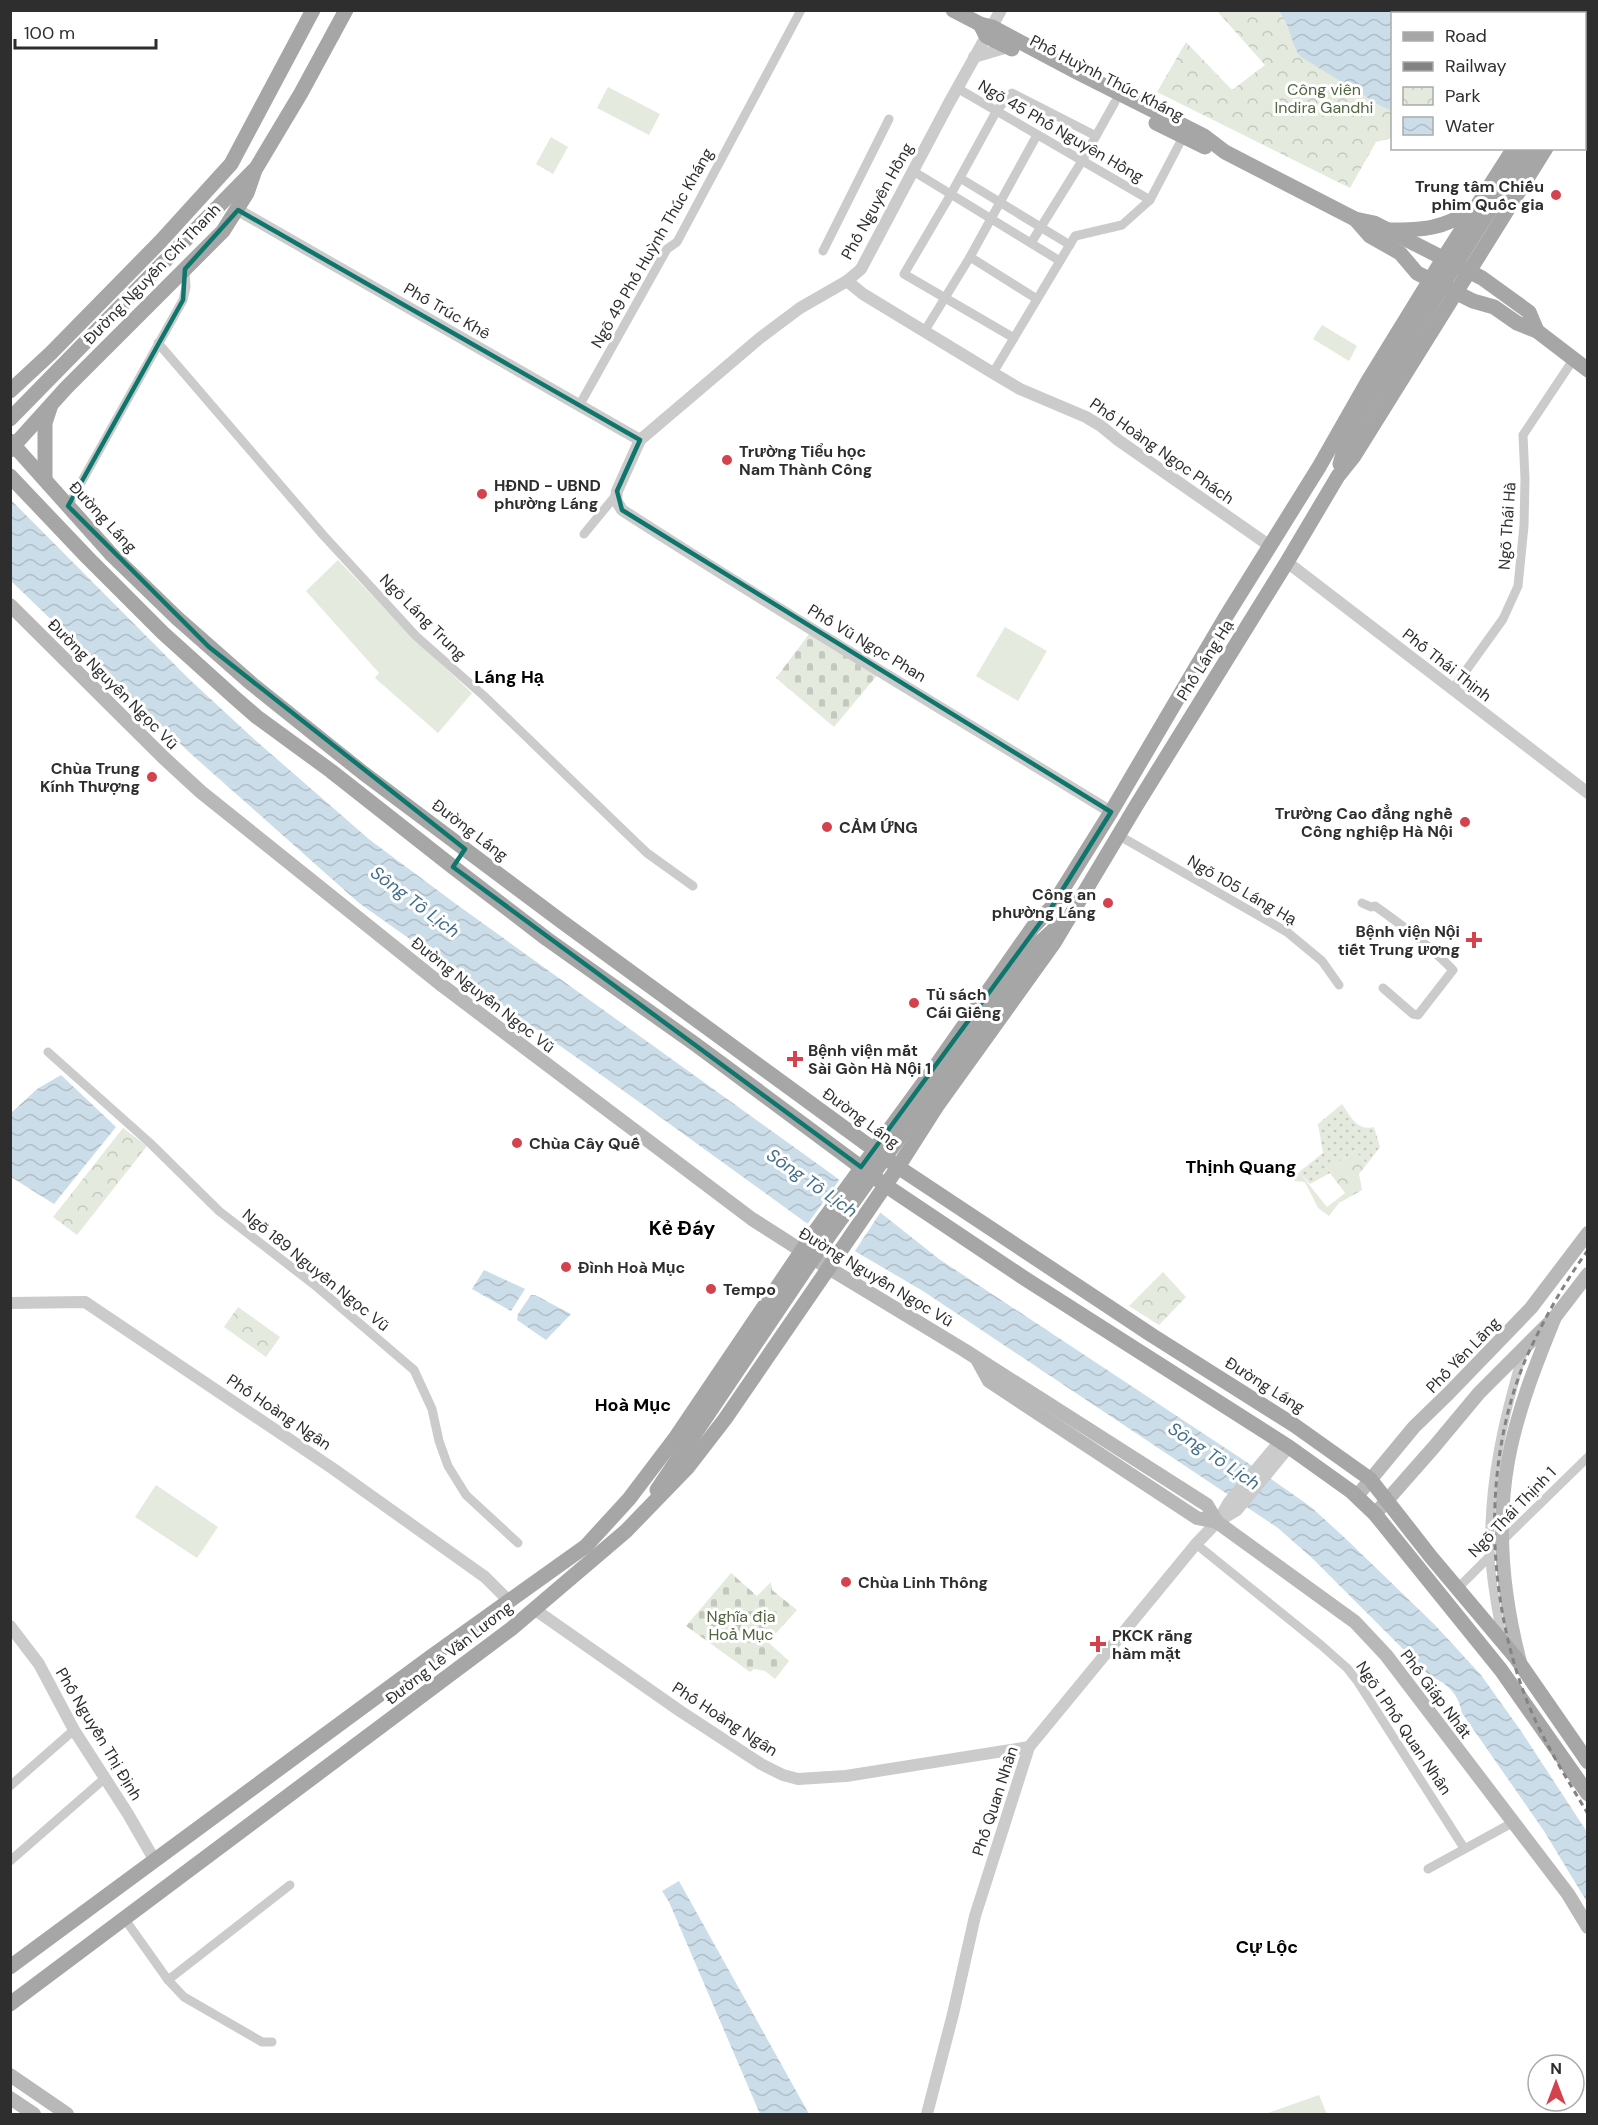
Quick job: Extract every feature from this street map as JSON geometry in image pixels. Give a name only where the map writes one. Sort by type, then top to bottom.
[{"type":"main road","name":"Đường Nguyễn Chí Thanh","points":[[10,391],[17,379],[39,364],[172,229],[231,164],[313,10]]},
{"type":"main road","name":"Đường Nguyễn Chí Thanh","points":[[12,445],[223,231],[247,194],[255,170],[301,93],[346,10]]},
{"type":"main road","name":"Phố Huỳnh Thúc Kháng","points":[[952,10],[1204,136],[1225,152],[1355,219],[1374,223],[1482,278],[1529,312],[1537,331]]},
{"type":"main road","name":"Phố Huỳnh Thúc Kháng","points":[[986,29],[1008,47],[1201,146],[1225,152]]},
{"type":"main road","name":"Phố Láng Hạ","points":[[861,1167],[1033,927],[1052,908],[1319,467],[1362,391],[1513,150]]},
{"type":"main road","points":[[1338,476],[1340,462],[1350,438],[1484,218],[1529,150]]},
{"type":"main road","name":"Phố Láng Hạ","points":[[885,1185],[1054,943],[1338,476],[1354,456],[1441,319],[1545,150]]},
{"type":"main road","points":[[215,208],[231,164]]},
{"type":"main road","points":[[10,419],[184,243],[215,208],[255,170]]},
{"type":"main road","points":[[1386,230],[1419,230],[1437,227],[1458,219],[1478,206]]},
{"type":"main road","name":"Phố Huỳnh Thúc Kháng","points":[[1355,219],[1370,236],[1400,253],[1418,273],[1473,301],[1494,307],[1517,323],[1537,331]]},
{"type":"main road","points":[[1467,223],[1491,235]]},
{"type":"main road","points":[[1415,304],[1441,319]]},
{"type":"main road","points":[[1537,331],[1587,370]]},
{"type":"main road","points":[[39,364],[36,374],[44,387],[57,391],[66,388]]},
{"type":"main road","points":[[45,479],[45,423],[51,405]]},
{"type":"main road","points":[[1319,467],[1333,458],[1350,438]]},
{"type":"main road","name":"Đường Láng","points":[[12,445],[111,554],[209,647],[345,758],[465,849],[898,1167],[1191,1361],[1294,1425],[1370,1479],[1431,1557],[1509,1643],[1521,1665],[1587,1762]]},
{"type":"main road","points":[[10,476],[87,558],[257,717],[547,939],[695,1044],[885,1185],[1024,1278],[1180,1377],[1281,1449],[1357,1496],[1375,1514],[1501,1670],[1587,1794]]},
{"type":"main road","name":"Đường Nguyễn Ngọc Vũ","points":[[10,605],[201,792],[538,1059],[644,1135],[752,1219],[801,1251],[832,1261],[977,1359],[989,1381],[1197,1518],[1217,1522]]},
{"type":"main road","points":[[1178,698],[1196,709]]},
{"type":"main road","points":[[453,867],[465,849]]},
{"type":"main road","points":[[1037,945],[1052,908]]},
{"type":"main road","points":[[645,1511],[664,1478],[816,1254],[1037,945],[1069,917]]},
{"type":"main road","points":[[918,1090],[938,1106]]},
{"type":"main road","name":"Đường Lê Văn Lương","points":[[10,1967],[586,1545],[629,1499],[676,1437],[810,1237],[861,1167]]},
{"type":"main road","name":"Đường Lê Văn Lương","points":[[10,2004],[401,1713],[604,1552],[688,1467],[721,1424],[790,1320],[885,1185]]},
{"type":"main road","name":"Phố Yên Lãng","points":[[1357,1496],[1414,1427],[1449,1394],[1531,1308],[1587,1233]]},
{"type":"main road","points":[[1375,1514],[1479,1393],[1555,1317],[1587,1274]]},
{"type":"main road","points":[[766,1304],[790,1320]]},
{"type":"main road","points":[[1509,1643],[1510,1623],[1502,1540],[1508,1463],[1515,1430],[1534,1368],[1555,1317]]},
{"type":"main road","points":[[1180,1377],[1191,1361]]},
{"type":"main road","points":[[629,1499],[664,1478]]},
{"type":"main road","name":"Phố Giáp Nhất","points":[[1217,1522],[1355,1622],[1374,1641],[1568,1894],[1587,1927]]},
{"type":"main road","points":[[243,1796],[261,1815]]},
{"type":"main road","points":[[10,2075],[67,2115]]},
{"type":"main road","points":[[10,2098],[31,2113],[39,2096]]},
{"type":"street","name":"Ngõ 49 Phố Huỳnh Thúc Kháng","points":[[579,406],[667,249],[677,242],[801,10]]},
{"type":"street","name":"Phố Nguyên Hồng","points":[[616,495],[640,440],[760,338],[800,308],[847,281],[861,269],[974,57],[986,29],[1001,10]]},
{"type":"street","points":[[974,57],[1008,47]]},
{"type":"street","name":"Ngõ 45 Phố Nguyên Hồng","points":[[957,88],[1150,200]]},
{"type":"street","points":[[1014,338],[904,274],[960,178],[996,110],[1012,93],[1096,136]]},
{"type":"street","points":[[1031,243],[1082,161],[1115,102]]},
{"type":"street","points":[[823,251],[889,119]]},
{"type":"street","points":[[924,332],[992,219],[1037,135]]},
{"type":"street","points":[[993,373],[1075,236],[1122,225],[1150,200],[1183,137]]},
{"type":"street","points":[[913,171],[1060,261]]},
{"type":"street","points":[[960,178],[1070,245]]},
{"type":"street","name":"Phố Trúc Khê","points":[[238,210],[640,440]]},
{"type":"street","points":[[970,257],[1037,299]]},
{"type":"street","points":[[68,506],[183,300],[186,286],[185,269]]},
{"type":"street","name":"Phố Hoàng Ngọc Phách","points":[[847,281],[863,294],[1020,389],[1074,411],[1101,426],[1270,546]]},
{"type":"street","name":"Ngõ Láng Trung","points":[[158,343],[324,536],[416,636],[484,696],[647,852],[693,886]]},
{"type":"street","name":"Ngõ Thái Hà","points":[[1452,690],[1503,619],[1518,586],[1524,526],[1523,435],[1573,360]]},
{"type":"street","points":[[584,534],[616,495]]},
{"type":"street","name":"Phố Vũ Ngọc Phan","points":[[616,495],[617,505],[622,510],[742,587],[1111,812]]},
{"type":"street","name":"Phố Thái Thịnh","points":[[1287,562],[1587,793]]},
{"type":"street","name":"Ngõ 105 Láng Hạ","points":[[1118,835],[1287,932],[1322,962],[1339,985]]},
{"type":"street","points":[[1362,903],[1371,907],[1375,906],[1393,919],[1453,970],[1418,1015],[1413,1014],[1383,988]]},
{"type":"street","name":"Ngõ 189 Nguyễn Ngọc Vũ","points":[[48,1052],[150,1143],[219,1211],[317,1287],[414,1370],[432,1409],[439,1441],[448,1466],[466,1496],[518,1543]]},
{"type":"street","name":"Phố Hoàng Ngân","points":[[10,1303],[86,1302],[165,1353],[332,1468],[485,1577],[509,1601]]},
{"type":"street","points":[[1509,1643],[1495,1603],[1490,1557],[1492,1494],[1498,1442],[1524,1350]]},
{"type":"street","name":"Phố Quan Nhân","points":[[927,2115],[975,1916],[1029,1747],[1196,1544],[1233,1506],[1281,1449]]},
{"type":"street","name":"Ngõ Thái Thịnh 1","points":[[1458,1588],[1490,1557],[1502,1540],[1587,1457]]},
{"type":"street","name":"Ngõ 1 Phố Quan Nhân","points":[[1196,1544],[1347,1668],[1464,1848]]},
{"type":"street","name":"Phố Hoàng Ngân","points":[[534,1609],[680,1711],[761,1764],[783,1775],[798,1779],[846,1776],[1029,1747]]},
{"type":"street","name":"Phố Nguyễn Thị Định","points":[[10,1626],[43,1671],[74,1730],[155,1862]]},
{"type":"street","points":[[10,1786],[74,1730]]},
{"type":"street","points":[[10,1861],[105,1778]]},
{"type":"street","points":[[1428,1869],[1512,1823]]},
{"type":"street","points":[[168,1980],[290,1885]]},
{"type":"street","points":[[124,1918],[168,1980],[184,1997],[262,2042],[272,2042]]},
{"type":"highlighted area","points":[[238,210],[640,440],[617,491],[622,510],[1111,812],[1051,908],[861,1167],[453,867],[465,849],[209,647],[68,506],[183,300],[185,269]]},
{"type":"green space","name":"Công viên Indira Gandhi","points":[[1217,11],[1587,11],[1586,13],[1391,12],[1391,138],[1376,142],[1350,188],[1157,92],[1186,42],[1232,90],[1265,65]]},
{"type":"green space","points":[[608,87],[660,114],[649,135],[597,108]]},
{"type":"green space","points":[[551,137],[568,147],[553,174],[536,164]]},
{"type":"green space","points":[[1322,325],[1357,346],[1349,361],[1313,339]]},
{"type":"green space","points":[[338,560],[410,635],[472,693],[438,733],[375,678],[379,673],[306,591]]},
{"type":"green space","points":[[1005,627],[1047,651],[1018,701],[976,676]]},
{"type":"green space","points":[[809,634],[879,673],[834,727],[776,678]]},
{"type":"green space","points":[[1342,1104],[1359,1125],[1374,1127],[1380,1147],[1367,1164],[1355,1151],[1336,1164],[1330,1173],[1310,1184],[1299,1172],[1323,1153],[1318,1124]]},
{"type":"green space","points":[[123,1128],[147,1146],[77,1235],[53,1217]]},
{"type":"green space","points":[[1355,1151],[1367,1164],[1359,1174],[1362,1190],[1339,1203],[1335,1201],[1345,1193],[1330,1173],[1336,1164]]},
{"type":"green space","points":[[1299,1172],[1327,1207],[1335,1201],[1339,1203],[1329,1216],[1318,1208],[1305,1182],[1294,1181]]},
{"type":"green space","points":[[1163,1272],[1186,1297],[1159,1325],[1129,1306]]},
{"type":"green space","points":[[238,1307],[280,1337],[266,1357],[224,1327]]},
{"type":"green space","points":[[156,1485],[218,1527],[197,1558],[135,1517]]},
{"type":"green space","name":"Nghĩa địa Hoả Mục","points":[[731,1573],[757,1596],[771,1582],[772,1590],[797,1610],[768,1642],[789,1661],[775,1679],[765,1671],[754,1669],[750,1672],[686,1626]]},
{"type":"green space","points":[[1319,2095],[1327,2114],[1265,2114]]},
{"type":"water","points":[[1279,11],[1472,11],[1391,12],[1391,111],[1301,57]]},
{"type":"water","name":"Sông Tô Lịch","points":[[10,499],[188,678],[370,840],[833,1175],[939,1259],[1311,1507],[1435,1625],[1481,1675],[1521,1731],[1587,1832],[1587,1902],[1544,1831],[1462,1713],[1455,1695],[1442,1682],[1430,1676],[1312,1558],[1278,1528],[923,1291],[805,1222],[359,903],[190,753],[11,581]]},
{"type":"water","points":[[61,1075],[116,1127],[54,1204],[11,1177],[11,1113],[37,1089]]},
{"type":"water","points":[[484,1270],[525,1289],[511,1311],[472,1289]]},
{"type":"water","points":[[531,1295],[571,1314],[546,1340],[517,1320],[518,1314]]},
{"type":"water","points":[[679,1881],[809,2114],[760,2114],[669,1902],[662,1891]]},
{"type":"pier","points":[[840,1179],[882,1210],[853,1254],[806,1226]]},
{"type":"railway","points":[[1588,1250],[1540,1328],[1512,1397],[1502,1441],[1496,1486],[1495,1531],[1497,1577],[1504,1622],[1515,1665],[1529,1706],[1542,1734],[1588,1814]]},
{"type":"place","name":"Trung tâm Chiếu phim Quốc gia","points":[[1556,195]]},
{"type":"place","name":"Trường Tiểu học Nam Thành Công","points":[[727,460]]},
{"type":"place","name":"HĐND - UBND phường Láng","points":[[482,494]]},
{"type":"place","name":"Chùa Trung Kính Thượng","points":[[152,777]]},
{"type":"place","name":"Trường Cao đẳng nghề Công nghiệp Hà Nội","points":[[1465,822]]},
{"type":"place","name":"CẢM ỨNG","points":[[827,827]]},
{"type":"place","name":"Công an phường Láng","points":[[1108,903]]},
{"type":"place","name":"Bệnh viện Nội tiết Trung ương","points":[[1474,940]]},
{"type":"place","name":"Tủ sách Cái Giếng","points":[[914,1003]]},
{"type":"place","name":"Bệnh viện mắt Sài Gòn Hà Nội 1","points":[[795,1059]]},
{"type":"place","name":"Chùa Cây Quế","points":[[517,1143]]},
{"type":"place","name":"Đình Hoà Mục","points":[[566,1267]]},
{"type":"place","name":"Tempo","points":[[711,1289]]},
{"type":"place","name":"Chùa Linh Thông","points":[[846,1582]]},
{"type":"place","name":"PKCK răng hàm mặt","points":[[1098,1644]]},
{"type":"district","name":"Láng Hạ","points":[[509,677]]},
{"type":"district","name":"Thịnh Quang","points":[[1241,1167]]},
{"type":"district","name":"Kẻ Đáy","points":[[682,1228]]},
{"type":"district","name":"Hoà Mục","points":[[633,1405]]},
{"type":"district","name":"Cự Lộc","points":[[1267,1947]]}]
